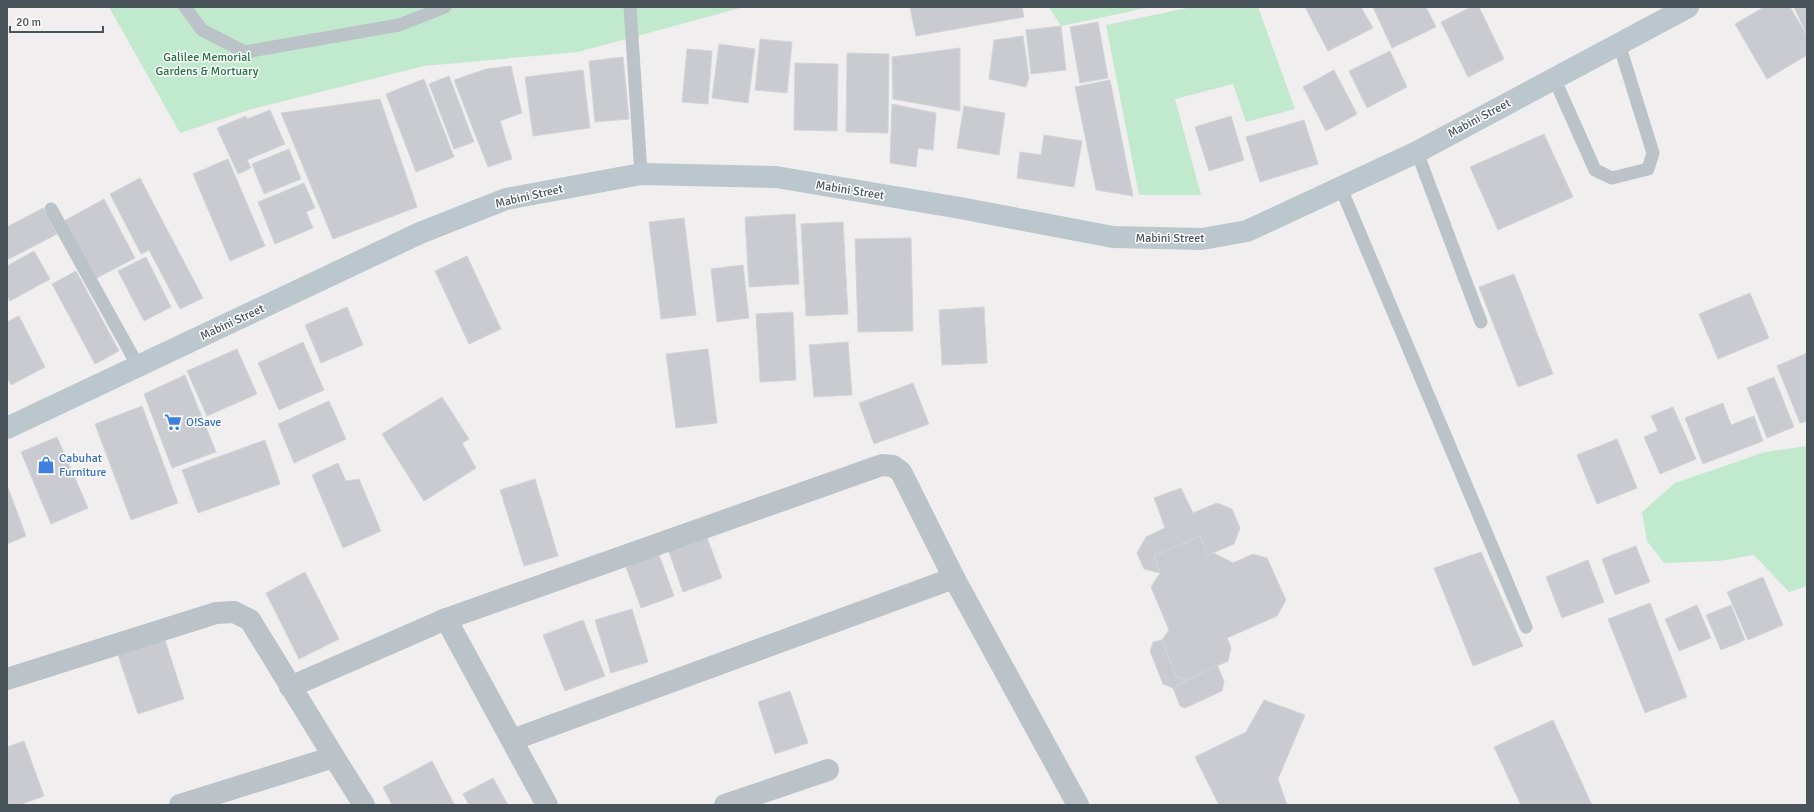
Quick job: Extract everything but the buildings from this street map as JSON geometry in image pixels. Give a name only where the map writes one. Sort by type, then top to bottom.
[{"type":"main road","name":"Mabini Street","points":[[7,428],[420,233],[499,202],[641,174],[776,177],[960,208],[1113,237],[1194,239],[1247,231],[1340,186],[1417,152],[1688,7]]},
{"type":"street","points":[[290,687],[446,619],[882,465],[893,466],[901,472],[954,578],[1078,805]]},
{"type":"street","points":[[512,740],[954,578]]},
{"type":"street","points":[[7,679],[216,613],[234,612],[250,620],[364,805]]},
{"type":"street","points":[[446,619],[547,805]]},
{"type":"street","points":[[180,805],[334,757]]},
{"type":"street","points":[[725,805],[828,770]]},
{"type":"lane","points":[[185,7],[202,30],[245,52],[399,24],[445,7]]},
{"type":"lane","points":[[630,7],[641,174]]},
{"type":"lane","points":[[1554,78],[1595,170],[1612,178],[1648,169],[1653,153],[1619,44]]},
{"type":"lane","points":[[1417,152],[1481,322]]},
{"type":"lane","points":[[1340,186],[1526,627]]},
{"type":"lane","points":[[51,209],[138,366]]},
{"type":"green space","name":"Galilee Memorial Gardens & Mortuary","points":[[109,7],[744,7],[578,52],[424,66],[252,109],[180,133]]},
{"type":"green space","points":[[1049,7],[1151,7],[1061,26]]},
{"type":"green space","points":[[1192,7],[1258,7],[1295,109],[1246,122],[1233,84],[1175,99],[1201,195],[1139,195],[1106,25]]},
{"type":"green space","points":[[1807,446],[1807,586],[1789,592],[1754,555],[1719,561],[1664,563],[1647,541],[1642,512],[1675,483],[1765,452]]},
{"type":"place","name":"O!Save","points":[[173,422]]},
{"type":"place","name":"Cabuhat Furniture","points":[[46,465]]}]
